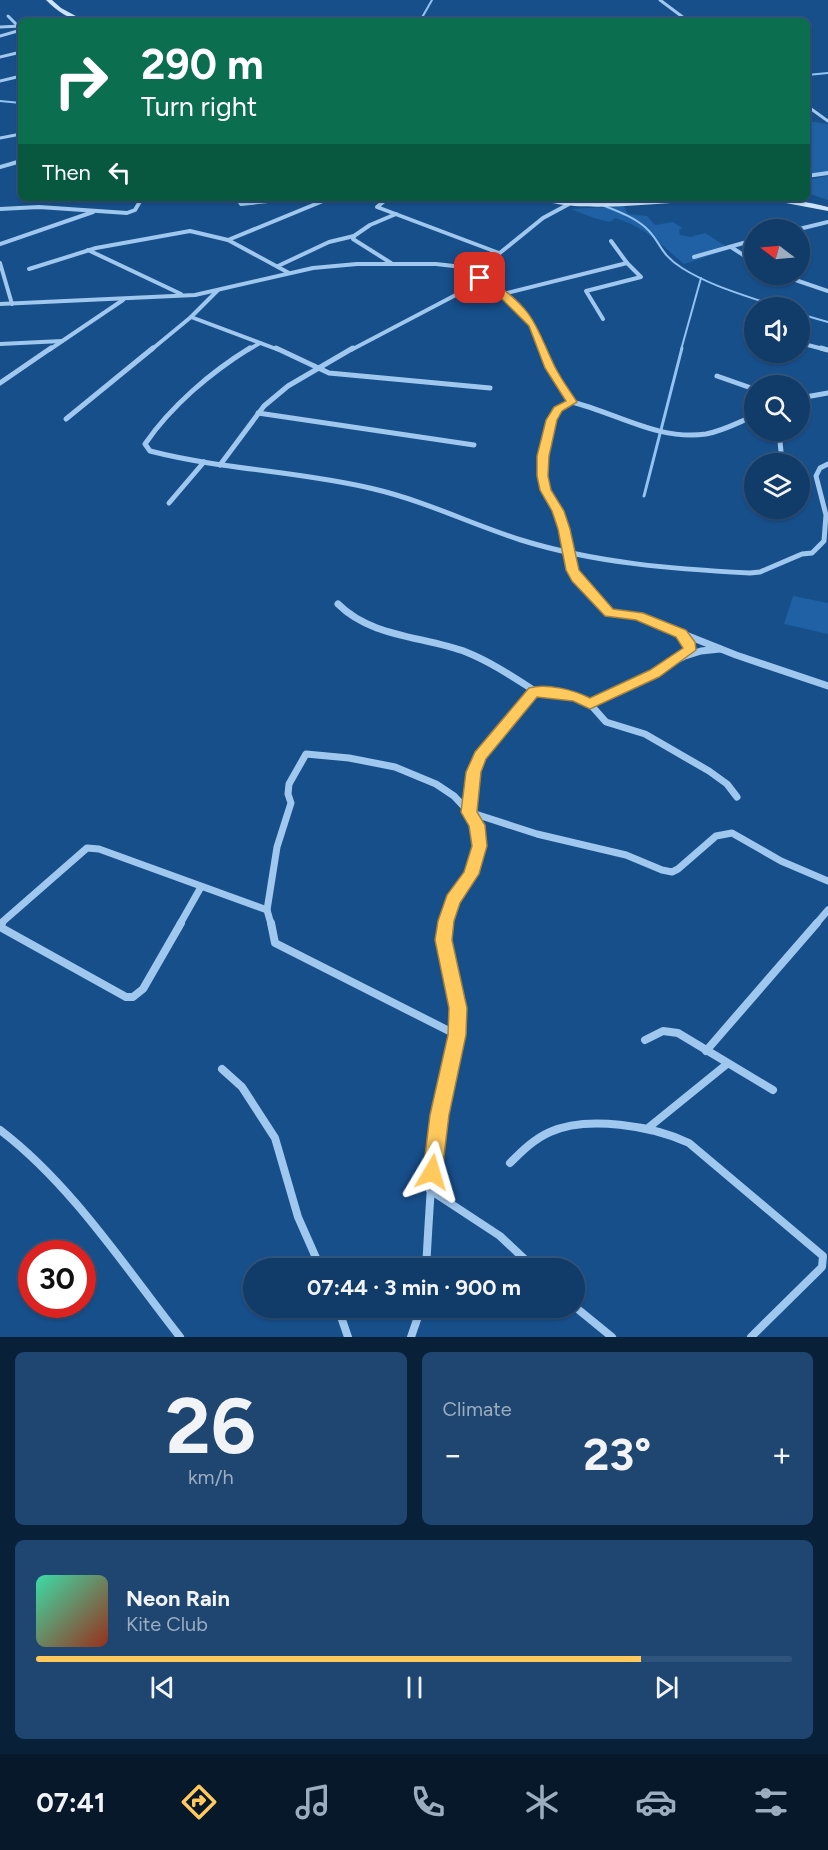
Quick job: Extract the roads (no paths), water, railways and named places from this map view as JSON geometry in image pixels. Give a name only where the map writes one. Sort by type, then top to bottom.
[{"type":"main road","points":[[49,0],[59,9],[76,18]]},
{"type":"main road","points":[[556,201],[569,204],[614,201]]},
{"type":"main road","points":[[788,201],[828,209]]},
{"type":"street","points":[[660,0],[684,18]]},
{"type":"street","points":[[8,16],[18,25]]},
{"type":"street","points":[[0,27],[18,27]]},
{"type":"street","points":[[0,36],[18,28]]},
{"type":"street","points":[[0,57],[18,53]]},
{"type":"street","points":[[0,81],[18,77]]},
{"type":"street","points":[[810,108],[828,121]]},
{"type":"street","points":[[0,138],[18,135]]},
{"type":"street","points":[[0,167],[18,161]]},
{"type":"street","points":[[810,176],[828,173]]},
{"type":"street","points":[[0,209],[39,207],[128,213],[135,210],[140,201]]},
{"type":"street","points":[[239,201],[241,204],[269,201]]},
{"type":"street","points":[[228,240],[323,201]]},
{"type":"street","points":[[384,201],[377,207],[499,253]]},
{"type":"street","points":[[0,304],[184,296],[289,273],[335,266],[392,264],[480,269],[543,218],[569,204]]},
{"type":"street","points":[[0,243],[96,211]]},
{"type":"street","points":[[278,266],[329,242],[354,236],[369,225],[396,214]]},
{"type":"street","points":[[810,226],[828,222]]},
{"type":"street","points":[[29,269],[88,250],[135,239],[201,231],[228,240],[289,273]]},
{"type":"street","points":[[354,236],[353,239],[392,264]]},
{"type":"street","points":[[603,319],[586,291],[641,277],[611,242]]},
{"type":"street","points":[[694,257],[744,243]]},
{"type":"street","points":[[731,247],[744,255]]},
{"type":"street","points":[[88,250],[184,296]]},
{"type":"street","points":[[0,263],[12,304]]},
{"type":"street","points":[[503,294],[627,263]]},
{"type":"street","points":[[480,269],[480,278]]},
{"type":"street","points":[[480,278],[503,294],[523,312],[534,326],[550,368],[572,402]]},
{"type":"street","points":[[220,465],[258,413],[288,386],[378,334],[458,295],[480,278]]},
{"type":"street","points":[[810,285],[828,291]]},
{"type":"street","points":[[66,419],[192,317],[218,289]]},
{"type":"street","points":[[0,383],[123,299]]},
{"type":"street","points":[[192,317],[318,368],[344,376],[490,388]]},
{"type":"street","points":[[0,344],[63,341]]},
{"type":"street","points":[[260,343],[206,381],[151,432],[145,444],[150,451],[220,465],[335,480],[377,489],[521,540],[569,552],[662,566],[739,573],[760,572],[802,554],[812,553],[824,542],[826,515],[816,476],[820,468],[828,464]]},
{"type":"street","points":[[810,346],[828,350]]},
{"type":"street","points":[[717,376],[744,385]]},
{"type":"street","points":[[810,396],[828,393]]},
{"type":"street","points":[[744,420],[713,433],[684,437],[659,433],[593,406],[572,402],[558,409],[552,420],[543,456],[545,490],[558,511],[576,578],[610,613],[638,616],[720,649],[828,686]]},
{"type":"street","points":[[258,413],[474,445]]},
{"type":"street","points":[[169,503],[204,462]]},
{"type":"street","points":[[338,604],[348,615],[386,631],[432,641],[481,658],[535,691],[576,697],[590,704],[606,722],[645,734],[709,771],[727,784],[737,797]]},
{"type":"street","points":[[590,704],[654,673],[685,654],[690,650],[688,642],[681,634]]},
{"type":"street","points":[[685,654],[720,649]]},
{"type":"street","points":[[469,812],[473,772],[480,756],[535,691]]},
{"type":"street","points":[[427,1258],[430,1190],[439,1115],[457,1035],[458,1008],[444,940],[446,921],[453,900],[471,874],[480,846],[477,825],[462,803],[442,788],[412,772],[335,755],[306,754],[289,784],[288,794],[291,803],[277,847],[267,910],[271,917],[269,930],[275,943],[457,1035]]},
{"type":"street","points":[[469,812],[537,834],[626,855],[672,872],[716,836],[732,833],[781,861],[828,881]]},
{"type":"street","points":[[201,886],[143,989],[133,997],[126,997],[0,926],[87,848],[99,849],[201,886],[267,910]]},
{"type":"street","points":[[706,1051],[828,910]]},
{"type":"street","points":[[645,1040],[663,1031],[670,1030],[678,1033],[773,1090]]},
{"type":"street","points":[[648,1128],[728,1064]]},
{"type":"street","points":[[222,1069],[242,1087],[275,1138],[298,1216],[316,1258]]},
{"type":"street","points":[[510,1163],[530,1144],[549,1132],[576,1123],[648,1128],[668,1133],[689,1143],[823,1256],[822,1268],[751,1337]]},
{"type":"street","points":[[0,1130],[26,1150],[85,1216],[180,1337]]},
{"type":"street","points":[[430,1190],[500,1236],[523,1258]]},
{"type":"street","points":[[585,1315],[612,1337]]},
{"type":"street","points":[[341,1318],[348,1337]]},
{"type":"street","points":[[411,1337],[418,1318]]},
{"type":"waterway","points":[[422,18],[432,0]]},
{"type":"waterway","points":[[810,75],[828,73]]},
{"type":"waterway","points":[[0,101],[18,103]]},
{"type":"waterway","points":[[594,201],[639,222],[650,232],[674,263],[701,278]]},
{"type":"waterway","points":[[681,350],[701,278]]},
{"type":"waterway","points":[[701,278],[750,297]]},
{"type":"waterway","points":[[810,317],[828,322]]},
{"type":"waterway","points":[[644,496],[682,348]]}]
